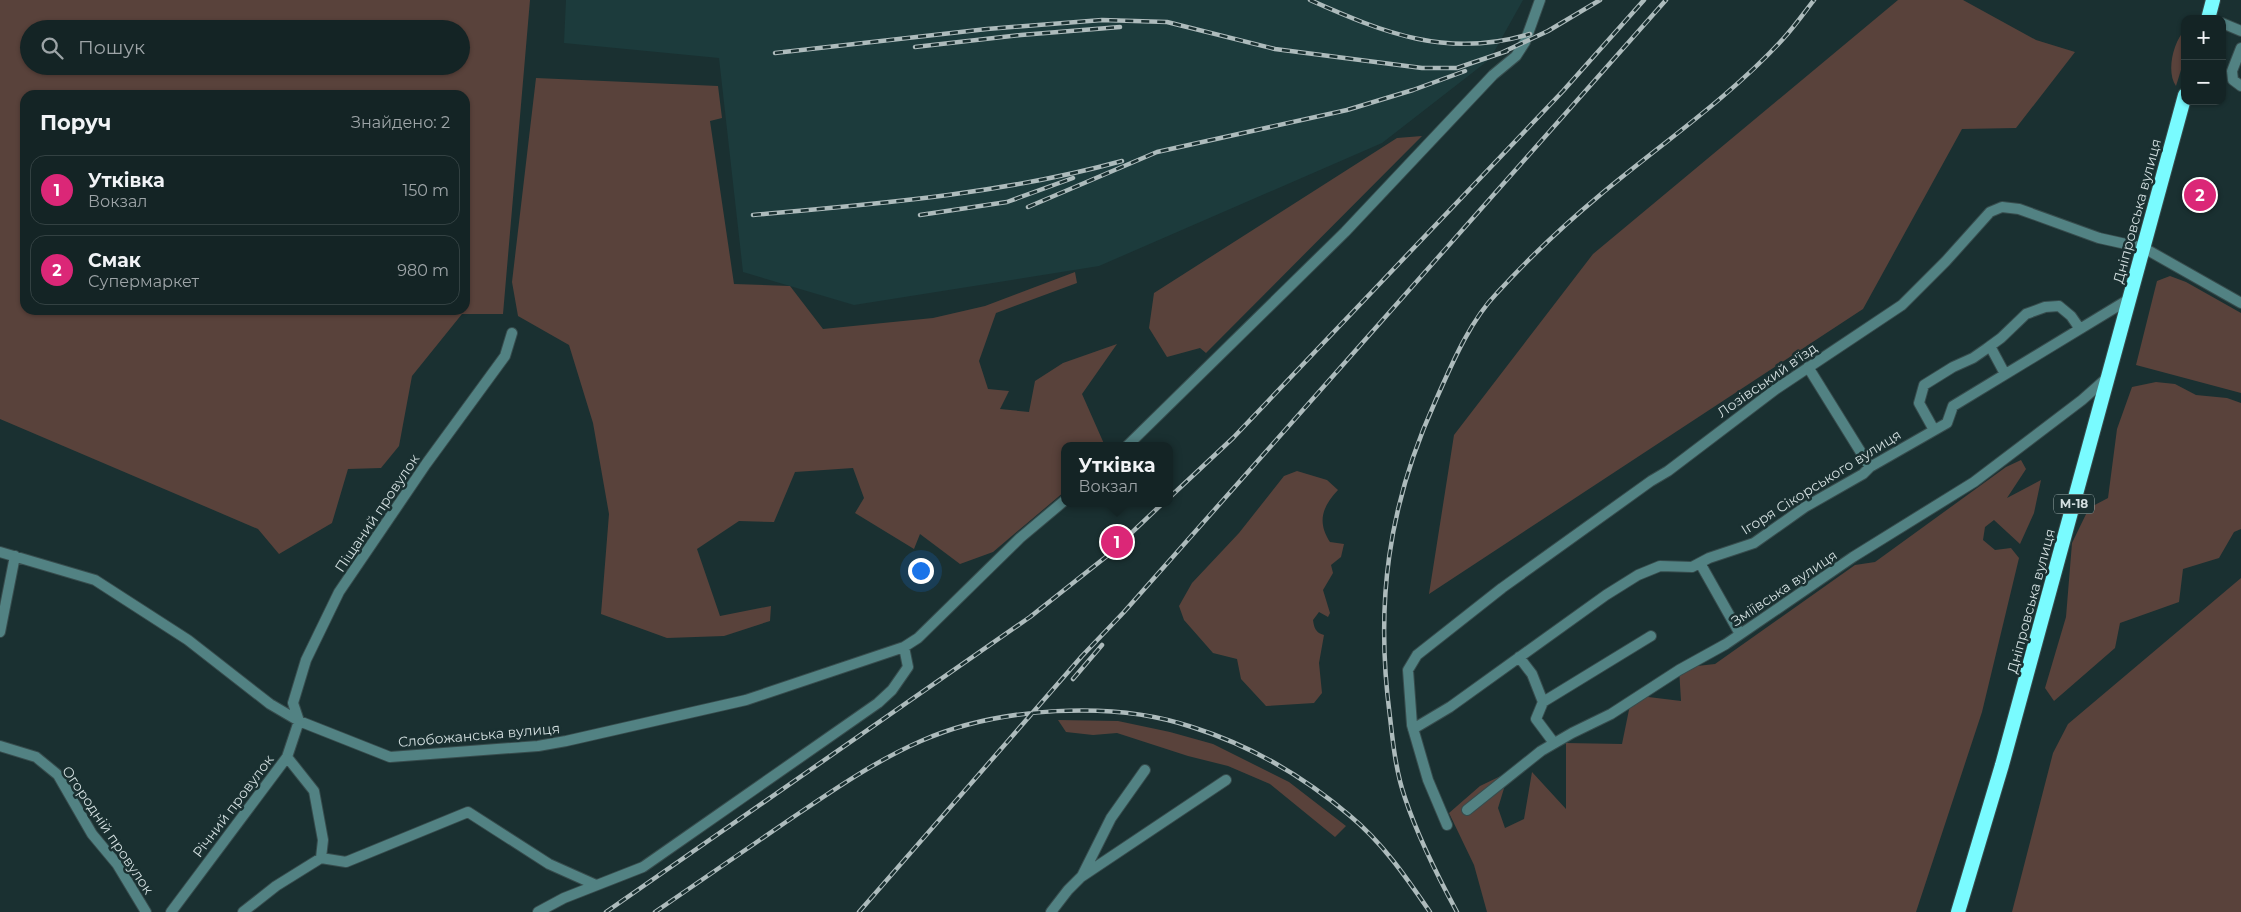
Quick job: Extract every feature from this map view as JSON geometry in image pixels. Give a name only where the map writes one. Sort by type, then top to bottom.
[{"type":"highway","points":[[2210,15],[2213,0]]},
{"type":"highway","name":"Дніпровська вулиця","points":[[1958,912],[2006,751],[2182,105]]},
{"type":"street","points":[[1131,442],[1345,232],[1493,75],[1516,56],[1529,34],[1540,0]]},
{"type":"street","points":[[2226,25],[2241,32]]},
{"type":"street","points":[[2241,48],[2232,71],[2233,80],[2241,86]]},
{"type":"street","name":"Лозівський в'їзд","points":[[1413,730],[1408,693],[1408,670],[1417,655],[1502,588],[1651,481],[1668,471],[1720,430],[1808,367],[1902,306],[1990,212],[2002,207],[2019,209],[2100,238],[2144,248],[2241,303]]},
{"type":"street","name":"Ігоря Сікорського вулиця","points":[[1413,730],[1450,707],[1606,595],[1648,570],[1660,566],[1692,567],[1724,552],[1754,543],[1805,507],[1947,423],[1953,406],[2131,298]]},
{"type":"street","points":[[1934,430],[1919,403],[1924,385],[1990,346],[2026,314],[2046,307],[2059,306],[2071,316],[2080,329]]},
{"type":"street","name":"Піщаний провулок","points":[[299,721],[293,703],[304,669],[339,592],[426,464],[505,356],[512,333]]},
{"type":"street","points":[[1990,346],[2005,374]]},
{"type":"street","points":[[1808,367],[1870,467]]},
{"type":"street","name":"Зміївська вулиця","points":[[1467,810],[1541,751],[1611,714],[1678,670],[1740,634],[1853,557],[1974,482],[2082,400],[2109,377]]},
{"type":"street","name":"Слобожанська вулиця","points":[[0,552],[95,580],[188,640],[270,704],[299,721],[390,757],[538,746],[746,700],[904,647],[918,638],[1020,538],[1061,503]]},
{"type":"street","points":[[0,632],[15,556]]},
{"type":"street","points":[[1700,563],[1740,634]]},
{"type":"street","points":[[1554,743],[1536,719],[1543,702],[1652,636]]},
{"type":"street","points":[[538,912],[596,885],[643,867],[878,703],[892,690],[908,667],[904,647]]},
{"type":"street","points":[[1519,657],[1532,674],[1543,702]]},
{"type":"street","points":[[287,758],[299,721]]},
{"type":"street","points":[[1413,730],[1428,780],[1447,825]]},
{"type":"street","name":"Огородній провулок","points":[[0,746],[36,757],[58,775],[92,834],[117,864],[146,912]]},
{"type":"street","name":"Річний провулок","points":[[171,912],[287,758],[314,791],[323,840],[321,858]]},
{"type":"street","points":[[1081,877],[1111,818],[1145,770]]},
{"type":"street","points":[[1051,912],[1081,877],[1226,780]]},
{"type":"street","points":[[243,912],[276,886],[321,858],[346,862],[468,812],[550,864],[596,885]]},
{"type":"shaded area","points":[[0,0],[530,0],[503,314],[470,314],[470,90],[20,90],[20,315],[461,315],[412,376],[399,446],[381,468],[348,469],[332,523],[279,554],[258,529],[0,419]]},
{"type":"shaded area","points":[[566,0],[1523,0],[1490,59],[1382,143],[1099,266],[854,305],[743,272],[719,58],[564,43]]},
{"type":"shaded area","points":[[1898,0],[1963,0],[2036,40],[2075,52],[2016,128],[1962,129],[1863,309],[1429,594],[1454,435],[1593,254]]},
{"type":"shaded area","points":[[2181,35],[2181,70],[2176,86],[2173,80],[2171,65],[2177,42]]},
{"type":"shaded area","points":[[536,78],[718,86],[722,118],[710,121],[734,284],[790,286],[823,329],[933,318],[985,306],[1075,272],[1077,283],[996,313],[979,361],[988,389],[1009,391],[1000,409],[1029,412],[1035,381],[1063,363],[1117,344],[1082,394],[1103,442],[1061,442],[1061,495],[993,552],[960,564],[920,534],[914,549],[855,513],[864,498],[853,468],[795,472],[774,522],[739,521],[697,549],[720,616],[771,606],[770,621],[724,636],[667,638],[601,614],[609,514],[593,423],[569,345],[518,316],[512,282]]},
{"type":"shaded area","points":[[1422,136],[1206,353],[1200,348],[1167,357],[1149,328],[1154,293],[1397,138]]},
{"type":"shaded area","points":[[2170,276],[2186,282],[2241,313],[2241,393],[2136,365],[2157,281]]},
{"type":"shaded area","points":[[2156,382],[2175,384],[2196,395],[2227,398],[2241,403],[2241,529],[2234,532],[2219,558],[2183,569],[2179,602],[2120,623],[2115,648],[2054,701],[2045,688],[2066,617],[2072,543],[2089,508],[2108,498],[2117,429],[2132,387]]},
{"type":"shaded area","points":[[2021,460],[2026,469],[2007,498],[2041,480],[2034,513],[2020,544],[1994,520],[1985,527],[1983,540],[1995,550],[2011,548],[2019,558],[1982,712],[1916,912],[1487,912],[1474,865],[1449,813],[1480,786],[1509,772],[1498,808],[1505,828],[1524,819],[1532,772],[1566,809],[1566,743],[1622,744],[1632,695],[1681,701],[1679,668],[1715,664],[1855,565],[1875,562],[2006,467]]},
{"type":"shaded area","points":[[1297,471],[1327,480],[1338,490],[1328,502],[1323,515],[1323,521],[1326,535],[1330,542],[1344,544],[1341,557],[1331,565],[1333,573],[1323,590],[1330,613],[1328,617],[1319,612],[1313,620],[1316,630],[1324,635],[1319,663],[1322,693],[1314,703],[1266,706],[1241,679],[1237,659],[1213,653],[1184,620],[1179,606],[1192,583],[1239,533],[1284,476]]},
{"type":"shaded area","points":[[2241,578],[2241,912],[2012,912],[2053,753],[2068,724]]},
{"type":"shaded area","points":[[1058,720],[1118,721],[1170,732],[1213,744],[1289,782],[1346,826],[1335,837],[1270,784],[1228,766],[1188,756],[1117,733],[1093,735],[1066,732]]},
{"type":"railway","points":[[1310,0],[1364,23],[1417,39],[1471,44],[1500,41],[1530,34]]},
{"type":"railway","points":[[1501,53],[1548,31],[1600,0]]},
{"type":"railway","points":[[1173,494],[1233,438],[1563,91],[1644,0]]},
{"type":"railway","points":[[859,912],[1082,656],[1124,612],[1666,0]]},
{"type":"railway","points":[[1457,912],[1422,841],[1402,788],[1394,748],[1386,675],[1385,595],[1389,556],[1406,479],[1419,441],[1454,359],[1478,317],[1497,293],[1534,255],[1587,206],[1717,101],[1762,61],[1795,25],[1814,0]]},
{"type":"railway","points":[[775,53],[987,29],[1102,20],[1167,22],[1275,49],[1422,68],[1457,68],[1507,51]]},
{"type":"railway","points":[[915,47],[1021,35],[1120,27]]},
{"type":"railway","points":[[1028,207],[1157,152],[1347,110],[1413,90],[1465,71]]},
{"type":"railway","points":[[753,215],[892,202],[985,190],[1031,182],[1122,161]]},
{"type":"railway","points":[[920,215],[1007,202],[1073,178]]},
{"type":"railway","points":[[606,912],[1030,617],[1107,556],[1159,507]]},
{"type":"railway","points":[[1073,679],[1102,645]]},
{"type":"railway","points":[[655,912],[835,789],[903,749],[952,730],[985,721],[1056,711],[1127,713],[1161,718],[1213,734],[1255,752],[1313,787],[1361,825],[1393,861],[1430,912]]},
{"type":"place","name":"Смак","points":[[2200,195]]},
{"type":"place","name":"Уткiвка","points":[[1117,542]]}]
